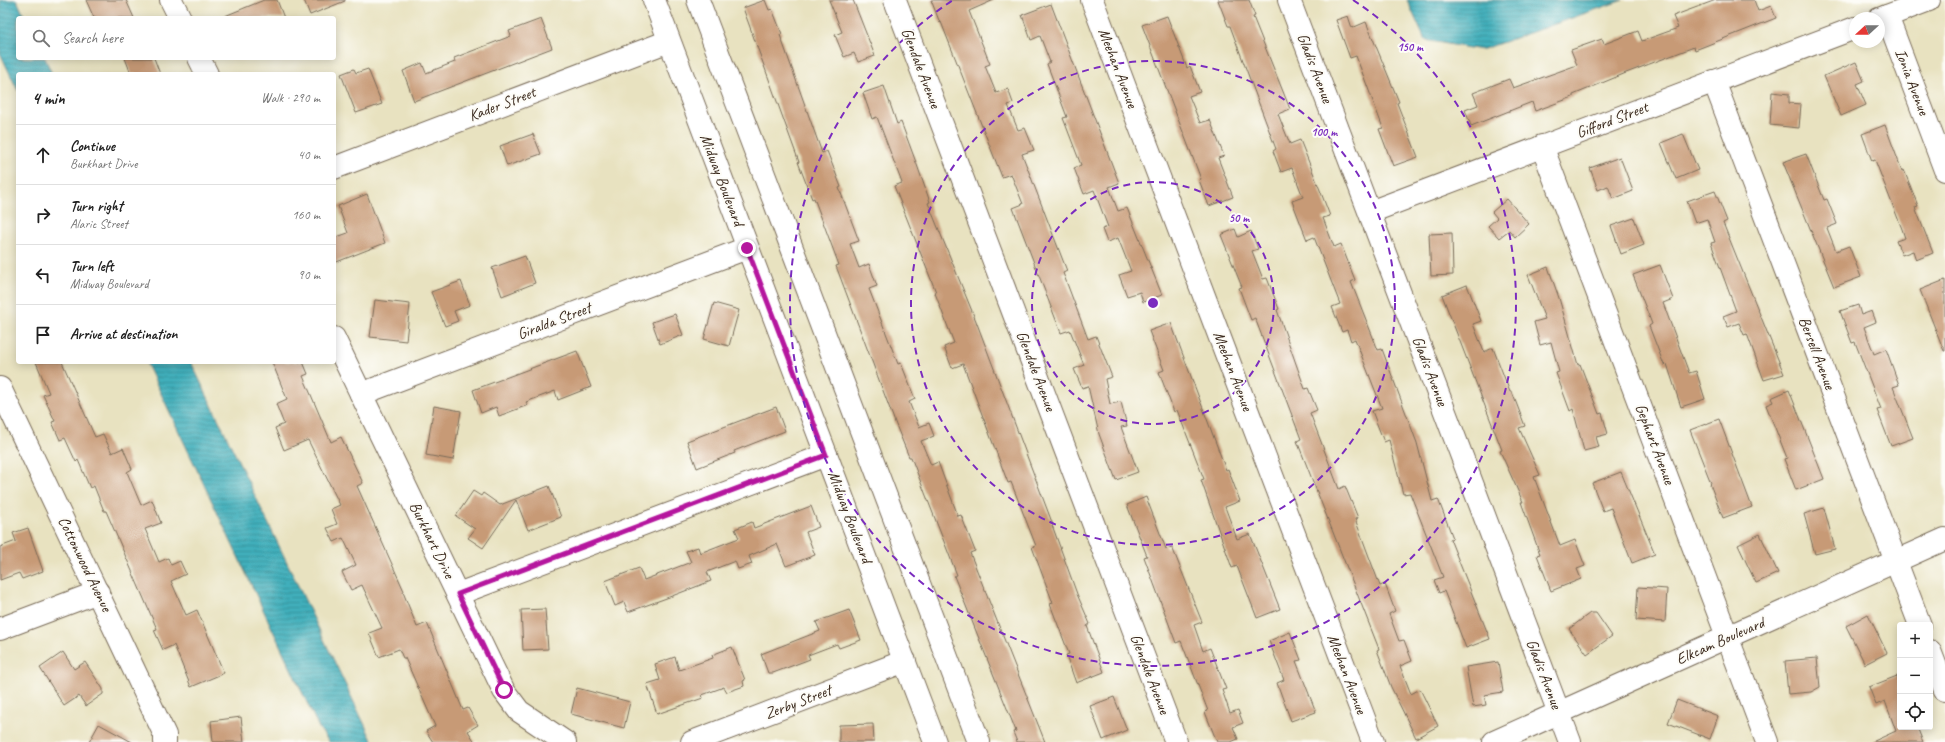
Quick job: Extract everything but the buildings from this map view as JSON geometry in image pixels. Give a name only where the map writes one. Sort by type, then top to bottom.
[{"type":"street","points":[[171,0],[179,16]]},
{"type":"street","name":"Midway Boulevard","points":[[654,0],[935,742]]},
{"type":"street","points":[[698,0],[979,742]]},
{"type":"street","name":"Glendale Avenue","points":[[895,0],[1176,742]]},
{"type":"street","name":"Meehan Avenue","points":[[1092,0],[1373,742]]},
{"type":"street","name":"Gladis Avenue","points":[[1290,0],[1570,742]]},
{"type":"street","points":[[1885,17],[1929,0]]},
{"type":"street","name":"Ionia Avenue","points":[[1885,23],[1945,170]]},
{"type":"street","name":"Gifford Street","points":[[1370,212],[1849,30]]},
{"type":"street","name":"Kader Street","points":[[336,167],[670,41]]},
{"type":"street","points":[[200,60],[206,72]]},
{"type":"street","name":"Bersell Avenue","points":[[1714,81],[1919,622]]},
{"type":"street","name":"Gephart Avenue","points":[[1542,146],[1767,742]]},
{"type":"street","name":"Giralda Street","points":[[361,394],[747,248]]},
{"type":"street","name":"Burkhart Drive","points":[[336,342],[504,690],[519,711],[565,742]]},
{"type":"street","name":"Cottonwood Avenue","points":[[1,391],[165,735],[165,742]]},
{"type":"street","points":[[458,594],[826,455]]},
{"type":"street","name":"Elkcam Boulevard","points":[[1494,742],[1945,539]]},
{"type":"street","points":[[0,629],[98,592]]},
{"type":"street","points":[[1933,658],[1945,690]]},
{"type":"street","name":"Zerby Street","points":[[692,742],[905,661]]},
{"type":"water","points":[[0,0],[17,0],[24,16],[16,16],[16,60],[46,60],[51,72],[16,72],[16,87],[0,53]]},
{"type":"water","points":[[1407,0],[1623,0],[1481,50],[1425,40]]},
{"type":"water","points":[[147,364],[192,364],[373,742],[329,742],[319,728]]},
{"type":"route","points":[[504,690],[458,594],[826,455],[747,248]]}]
